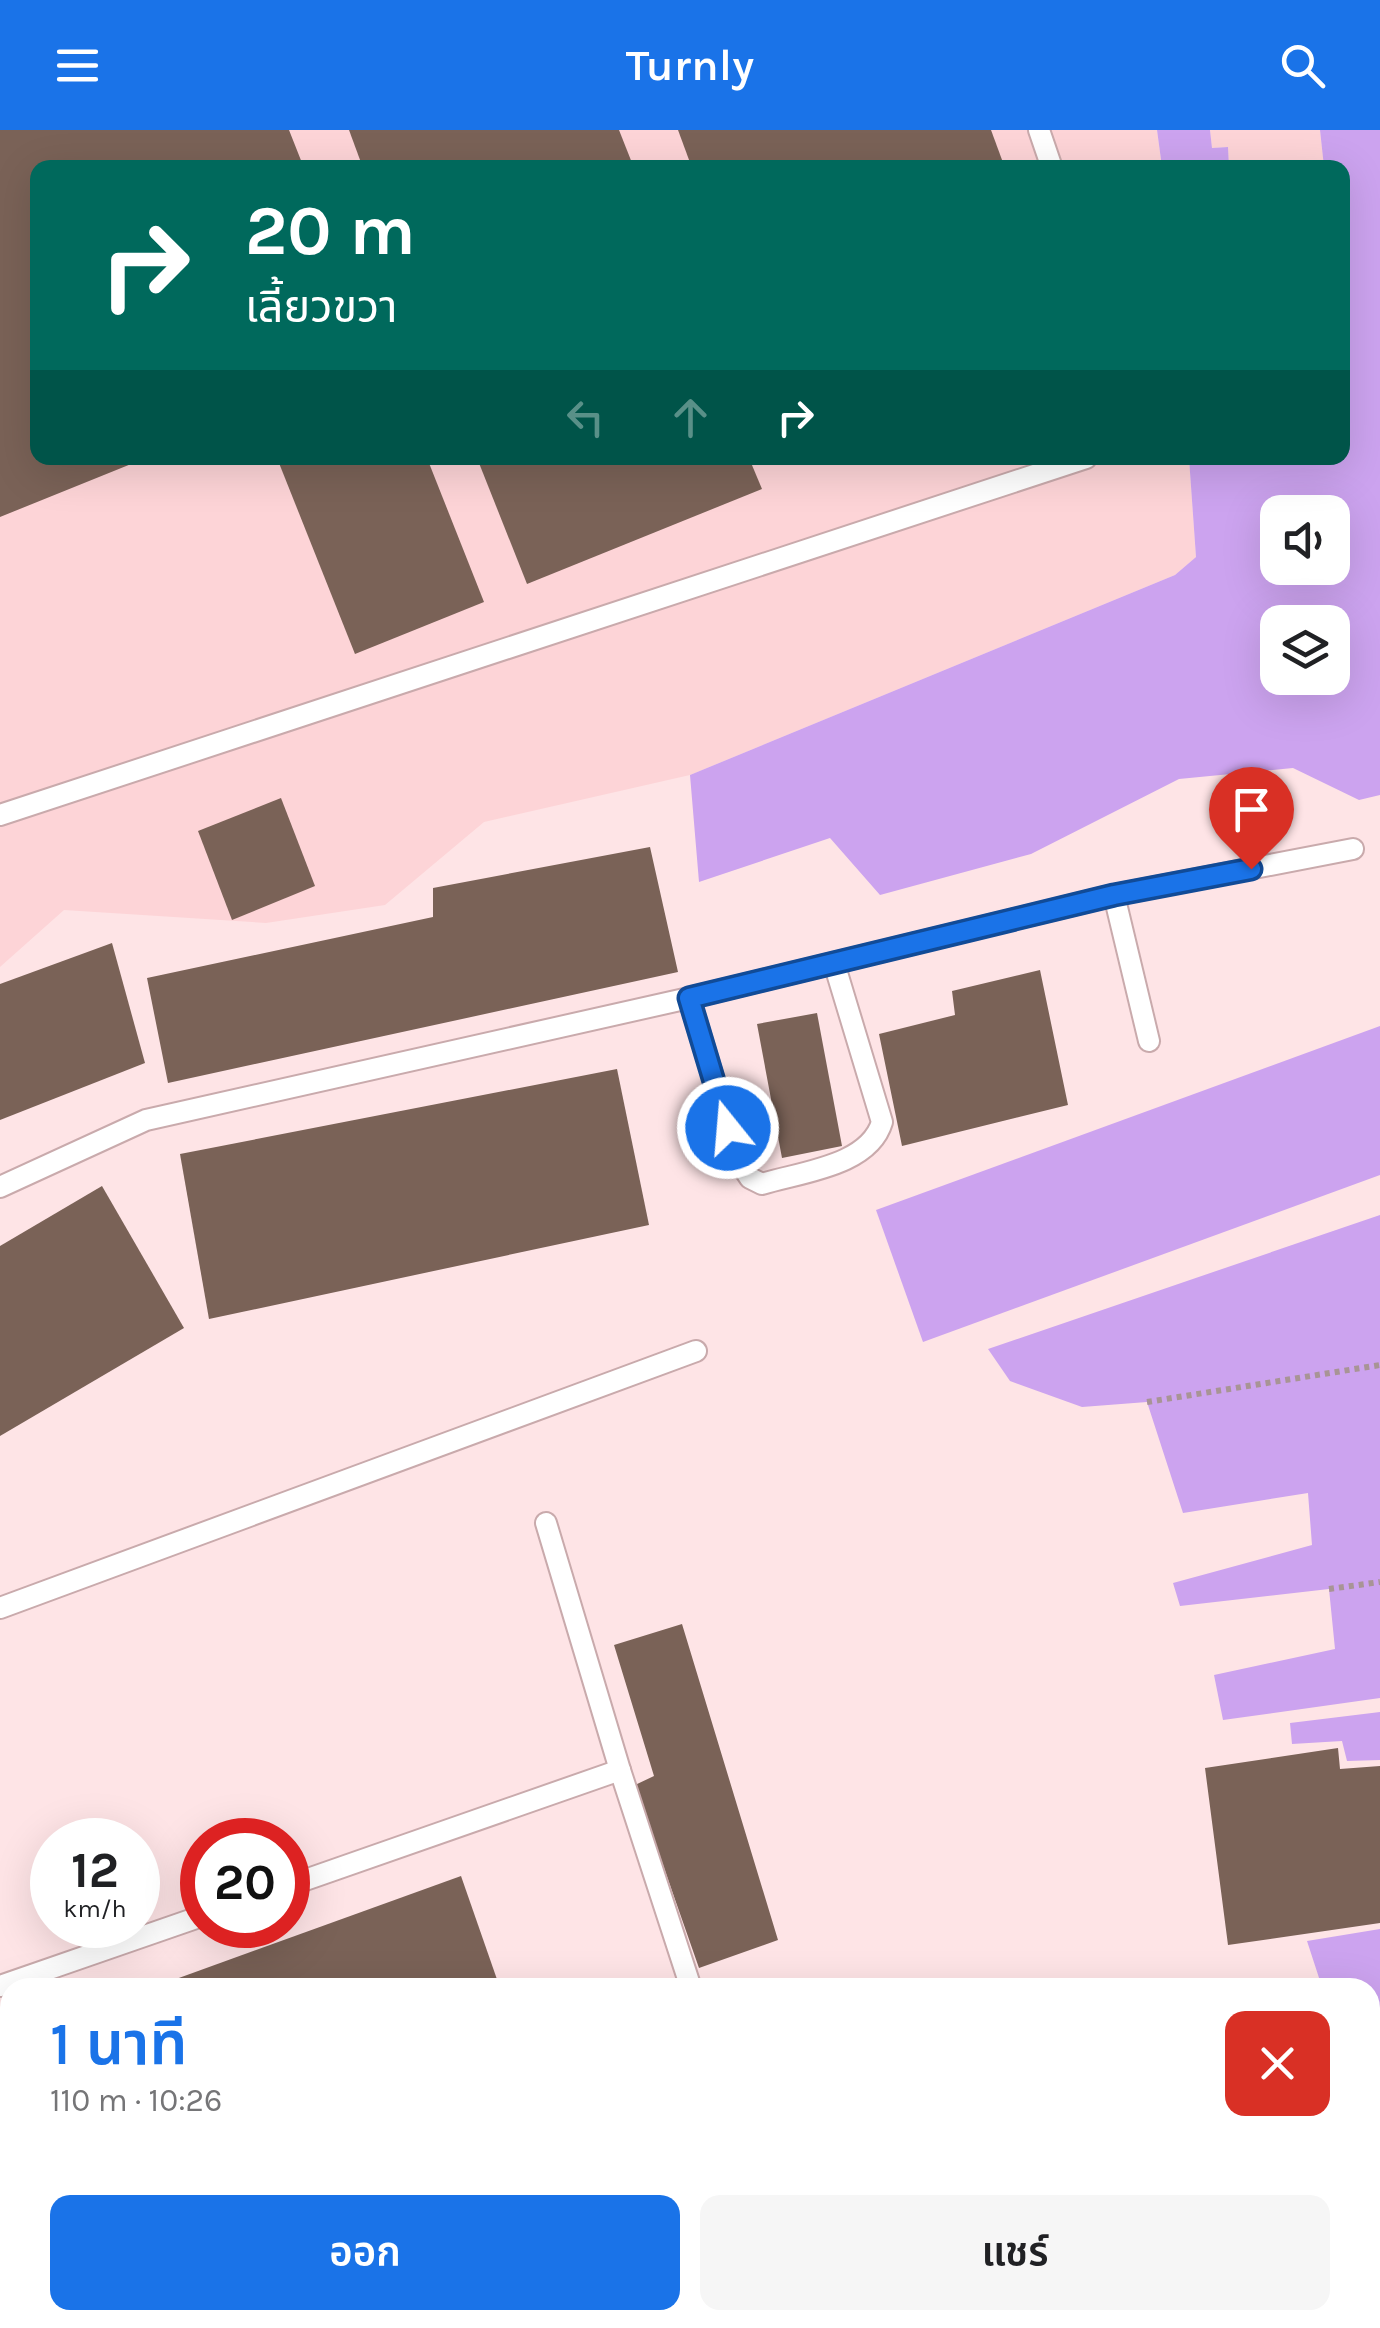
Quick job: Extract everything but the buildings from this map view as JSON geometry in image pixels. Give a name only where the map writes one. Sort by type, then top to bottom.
[{"type":"lane","points":[[1039,130],[1049,160]]},
{"type":"lane","points":[[0,814],[1065,465]]},
{"type":"lane","points":[[0,1187],[146,1120],[689,998],[1114,895],[1354,849]]},
{"type":"lane","points":[[1114,895],[1149,1040]]},
{"type":"lane","points":[[689,998],[738,1160],[750,1178],[762,1184],[855,1156],[877,1137],[882,1122],[834,963]]},
{"type":"lane","points":[[0,1608],[696,1352]]},
{"type":"lane","points":[[546,1523],[688,1978]]},
{"type":"lane","points":[[310,1878],[620,1770]]},
{"type":"lane","points":[[23,1978],[180,1924]]},
{"type":"path","points":[[1147,1402],[1380,1365]]},
{"type":"path","points":[[1329,1589],[1380,1582]]},
{"type":"shaded area","points":[[0,130],[1157,130],[1161,160],[30,160],[30,465],[1189,465],[1196,557],[1175,575],[690,775],[484,822],[385,905],[266,923],[64,910],[0,967]]},
{"type":"shaded area","points":[[1157,130],[1210,130],[1212,148],[1228,147],[1229,160],[1161,160]]},
{"type":"shaded area","points":[[1210,130],[1320,130],[1323,160],[1229,160],[1228,147],[1212,148]]},
{"type":"shaded area","points":[[1320,130],[1380,130],[1380,795],[1359,800],[1293,768],[1179,779],[1031,854],[880,895],[830,838],[699,882],[690,775],[1175,575],[1196,557],[1189,465],[1350,465],[1350,160],[1323,160]]},
{"type":"shaded area","points":[[1380,1026],[1380,1175],[923,1342],[876,1210]]},
{"type":"shaded area","points":[[1380,1215],[1380,1698],[1223,1720],[1214,1675],[1335,1649],[1329,1589],[1180,1606],[1173,1583],[1312,1545],[1308,1493],[1183,1513],[1147,1402],[1082,1407],[1010,1381],[988,1349]]},
{"type":"shaded area","points":[[1380,1712],[1380,1760],[1347,1761],[1342,1741],[1292,1744],[1290,1723]]},
{"type":"shaded area","points":[[1380,1929],[1380,1978],[1319,1978],[1307,1941]]},
{"type":"route","points":[[728,1128],[689,998],[1114,895],[1251,869]]}]
